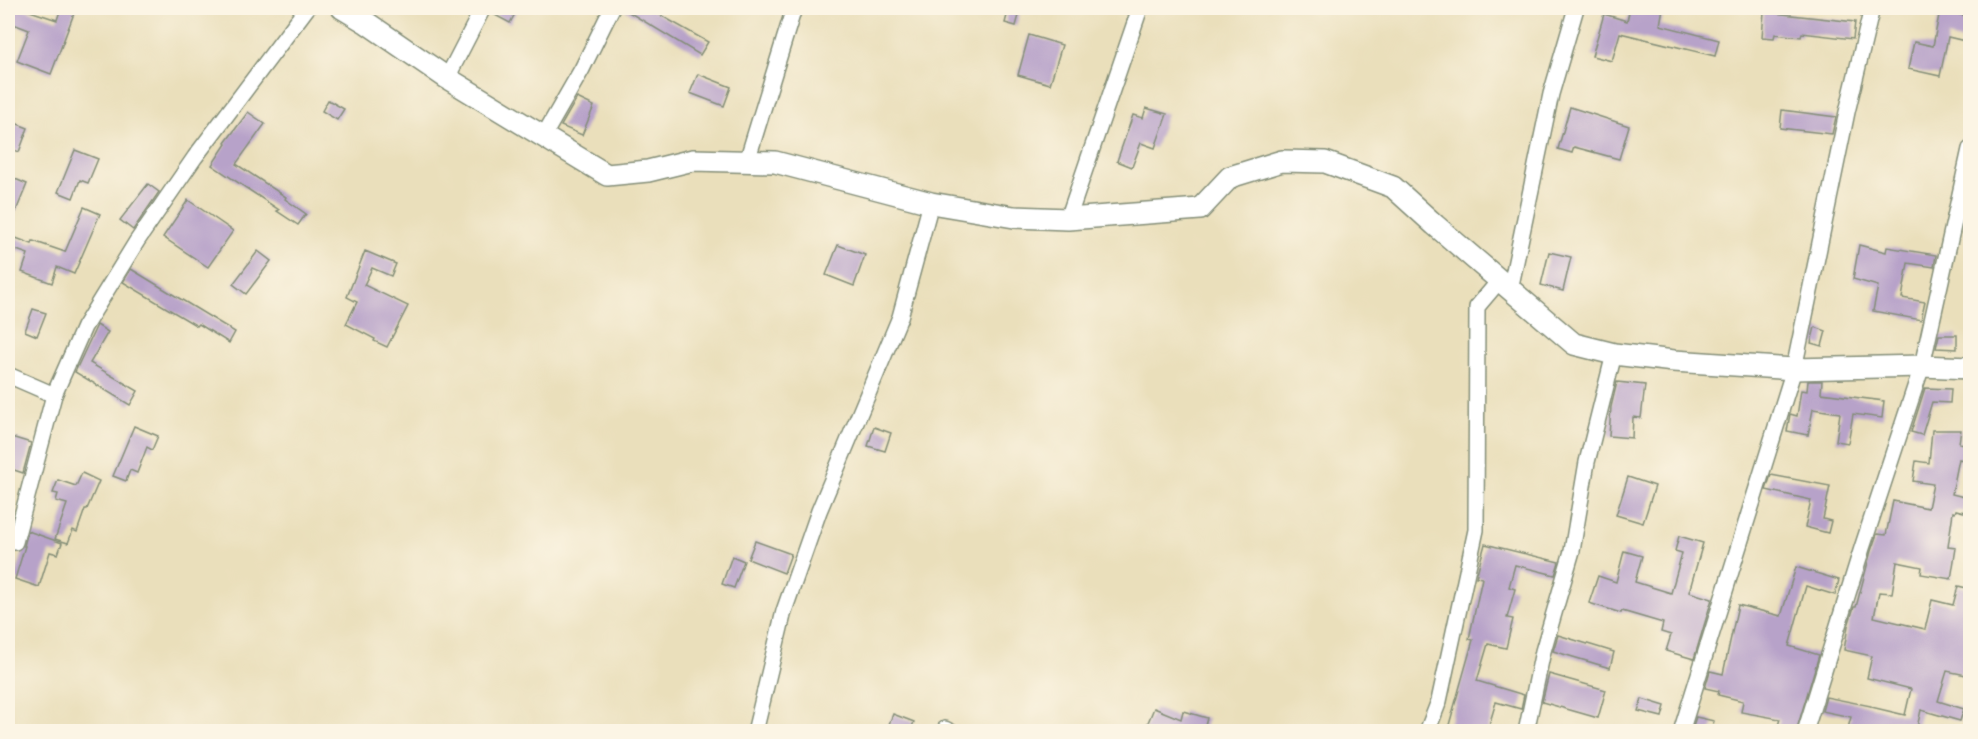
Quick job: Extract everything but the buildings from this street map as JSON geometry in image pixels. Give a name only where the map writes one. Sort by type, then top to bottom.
[{"type":"street","points":[[15,542],[54,395],[84,327],[136,241],[195,157],[307,8]]},
{"type":"street","points":[[342,8],[447,78],[607,175],[648,171],[693,160],[775,162],[931,202],[1014,217],[1068,219],[1200,210],[1230,177],[1282,161],[1325,162],[1393,187],[1574,344],[1614,354],[1674,361],[1794,369],[1922,366],[1971,368]]},
{"type":"street","points":[[447,78],[483,8]]},
{"type":"street","points":[[543,137],[582,69],[612,8]]},
{"type":"street","points":[[747,161],[794,8]]},
{"type":"street","points":[[1068,219],[1140,8]]},
{"type":"street","points":[[1427,732],[1439,701],[1476,530],[1477,307],[1505,285],[1551,94],[1576,8]]},
{"type":"street","points":[[1681,732],[1794,369],[1847,112],[1872,8]]},
{"type":"street","points":[[1805,732],[1922,366],[1971,149]]},
{"type":"street","points":[[755,732],[784,611],[819,511],[900,317],[931,202]]},
{"type":"street","points":[[1526,732],[1543,651],[1572,551],[1587,462],[1614,354]]},
{"type":"street","points":[[8,375],[54,395]]},
{"type":"street","points":[[944,732],[945,729],[951,732]]}]
